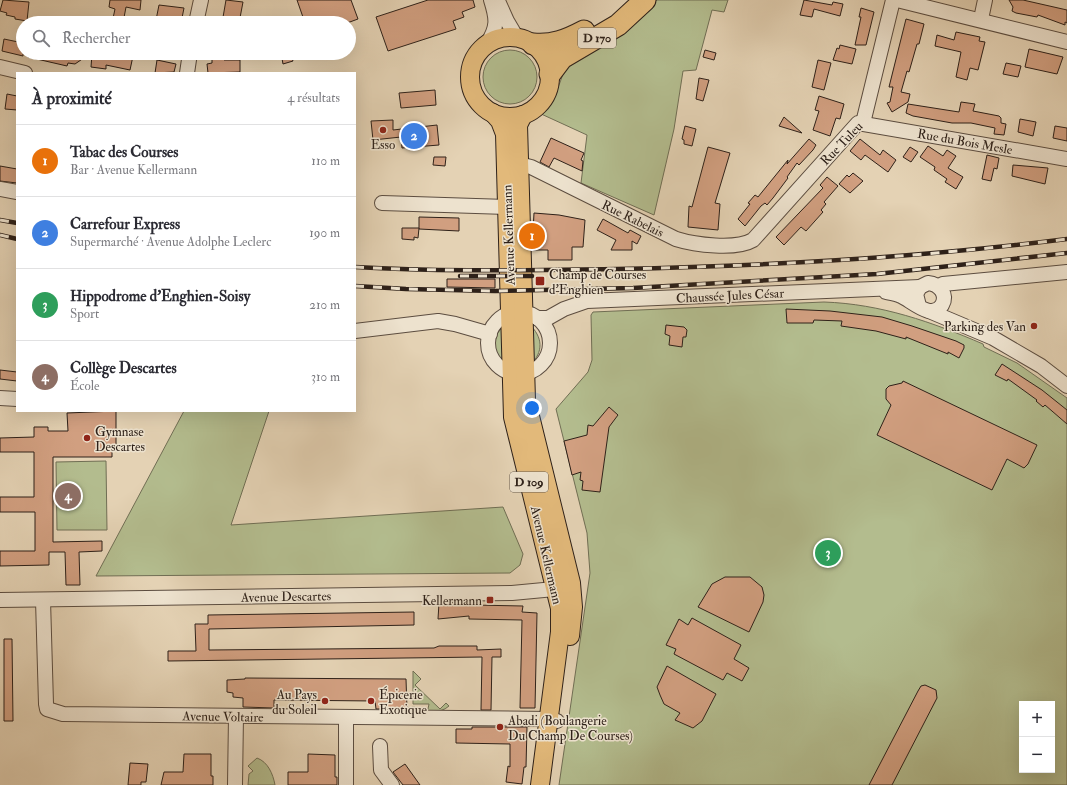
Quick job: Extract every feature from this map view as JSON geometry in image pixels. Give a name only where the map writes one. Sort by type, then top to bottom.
[{"type":"highway","name":"D 170","points":[[525,41],[544,45],[560,43],[610,15],[626,0]]},
{"type":"highway","name":"D 170","points":[[550,74],[562,58],[618,25],[645,0]]},
{"type":"main road","points":[[498,38],[525,41],[545,57],[550,74],[548,89],[541,102],[523,115],[508,117],[493,113],[478,101],[470,83],[472,63],[475,56],[487,44],[498,38]]},
{"type":"main road","name":"Avenue Kellermann","points":[[493,113],[500,121],[505,134],[507,207],[523,315]]},
{"type":"main road","name":"Avenue Kellermann","points":[[523,115],[518,125],[523,315],[518,373],[526,400],[564,589],[572,617],[540,785]]},
{"type":"main road","name":"Avenue Kellermann","points":[[547,785],[553,720]]},
{"type":"street","points":[[198,16],[201,0]]},
{"type":"street","points":[[487,44],[494,33],[496,22],[491,0]]},
{"type":"street","points":[[498,0],[507,21],[525,41]]},
{"type":"street","name":"Rue Tuleu","points":[[753,240],[856,124],[863,122],[893,0]]},
{"type":"street","points":[[897,0],[981,19],[1067,42]]},
{"type":"street","points":[[981,19],[985,0]]},
{"type":"street","points":[[186,72],[189,60]]},
{"type":"street","points":[[0,67],[21,72]]},
{"type":"street","name":"Rue du Bois Mesle","points":[[863,122],[1067,159]]},
{"type":"street","name":"Rue Rabelais","points":[[519,164],[531,167],[676,239],[698,245],[740,244],[753,240]]},
{"type":"street","points":[[0,189],[16,192]]},
{"type":"street","points":[[382,203],[507,207]]},
{"type":"street","points":[[920,287],[916,294],[935,301],[956,283],[1067,272]]},
{"type":"street","name":"Chaussée Jules César","points":[[523,315],[548,318],[564,309],[587,302],[920,287],[928,284],[935,301],[954,321],[993,338],[1019,353],[1067,386]]},
{"type":"street","name":"Chaussée Jules César","points":[[872,288],[901,296],[935,301]]},
{"type":"street","points":[[548,335],[551,328],[556,323],[587,302]]},
{"type":"street","points":[[523,315],[545,328],[548,335],[549,350],[544,360],[536,368],[518,373],[496,363],[490,355],[488,345],[490,334],[496,323],[523,315]]},
{"type":"street","points":[[356,331],[438,321],[456,324],[490,334]]},
{"type":"street","points":[[0,398],[16,399]]},
{"type":"street","name":"Avenue Descartes","points":[[0,600],[512,593],[564,589]]},
{"type":"street","name":"Avenue Voltaire","points":[[43,600],[46,704],[48,709],[63,714],[553,720]]},
{"type":"street","points":[[235,785],[236,716]]},
{"type":"street","points":[[346,717],[346,785]]},
{"type":"street","points":[[380,746],[381,770],[392,785]]},
{"type":"green space","points":[[657,0],[728,0],[724,12],[712,10],[696,70],[683,71],[674,129],[654,215],[581,183],[587,135],[539,113],[555,94],[564,70],[629,29]]},
{"type":"green space","points":[[505,50],[515,50],[525,54],[533,62],[537,72],[537,82],[533,92],[525,100],[515,104],[505,104],[495,100],[487,92],[483,82],[483,72],[487,62],[495,54]]},
{"type":"green space","points":[[824,302],[866,306],[886,310],[945,328],[983,344],[984,347],[1017,363],[1067,398],[1067,785],[559,785],[590,573],[587,533],[556,409],[588,372],[592,360],[591,315],[593,312]]},
{"type":"green space","points":[[529,324],[537,334],[540,344],[538,355],[530,365]]},
{"type":"green space","points":[[505,325],[506,366],[500,361],[494,351],[494,340],[496,335]]},
{"type":"green space","points":[[183,412],[269,412],[231,525],[503,507],[523,554],[520,565],[510,573],[96,576]]},
{"type":"green space","points":[[106,461],[107,530],[57,530],[56,462]]},
{"type":"green space","points":[[413,671],[421,679],[415,685],[440,709],[446,703],[449,706],[435,712],[407,711],[407,708],[415,707],[415,709],[428,709],[429,704],[413,704]]},
{"type":"green space","points":[[257,758],[267,765],[275,785],[248,785],[249,774],[253,771],[248,766]]},
{"type":"building","points":[[3,0],[29,2],[28,16],[16,16],[15,19],[15,17],[6,15],[7,13],[0,11]]},
{"type":"building","points":[[110,0],[141,0],[140,10],[126,7],[124,16],[114,16],[115,9],[109,7]]},
{"type":"building","points":[[226,0],[243,2],[240,16],[223,16]]},
{"type":"building","points":[[297,0],[351,0],[358,19],[356,20],[356,16],[303,16]]},
{"type":"building","points":[[428,0],[473,0],[475,7],[462,12],[464,17],[453,21],[456,29],[388,51],[376,17]]},
{"type":"building","points":[[804,0],[832,5],[833,2],[843,4],[840,16],[814,9],[812,17],[800,15]]},
{"type":"building","points":[[1009,0],[1023,0],[1067,10],[1067,23],[1065,22],[1065,25],[1038,15],[1037,17],[1016,13],[1012,11],[1013,7]]},
{"type":"building","points":[[159,5],[184,8],[182,16],[157,16]]},
{"type":"building","points":[[861,8],[874,12],[866,45],[855,45],[861,17],[859,17]]},
{"type":"building","points":[[906,19],[924,24],[919,44],[917,44],[909,72],[907,71],[901,92],[910,94],[908,102],[892,112],[887,103],[890,102],[893,87],[889,87]]},
{"type":"building","points":[[956,32],[980,37],[979,41],[985,42],[978,70],[970,68],[967,80],[956,77],[961,52],[935,46],[937,35],[954,40]]},
{"type":"building","points":[[4,39],[16,42],[16,54],[2,51]]},
{"type":"building","points":[[840,45],[856,49],[852,64],[833,60],[837,48],[839,49]]},
{"type":"building","points":[[1029,49],[1063,57],[1057,74],[1025,67]]},
{"type":"building","points":[[705,50],[716,53],[714,60],[703,57]]},
{"type":"building","points":[[41,60],[81,60],[75,64],[68,63],[67,66]]},
{"type":"building","points":[[92,60],[132,60],[130,70],[106,65],[106,69],[91,67]]},
{"type":"building","points":[[157,60],[176,64],[174,72],[155,72]]},
{"type":"building","points":[[212,60],[240,60],[240,72],[208,72],[207,64],[212,63]]},
{"type":"building","points":[[282,60],[293,61],[283,64]]},
{"type":"building","points":[[818,60],[831,63],[824,90],[812,87]]},
{"type":"building","points":[[1006,63],[1021,66],[1018,77],[1003,74]]},
{"type":"building","points":[[699,78],[709,80],[703,101],[696,99]]},
{"type":"building","points":[[435,90],[436,105],[401,108],[399,93]]},
{"type":"building","points":[[7,94],[16,96],[16,110],[5,109]]},
{"type":"building","points":[[819,96],[844,104],[840,119],[836,118],[830,136],[813,130],[819,111],[815,110]]},
{"type":"building","points":[[961,102],[975,104],[973,111],[999,116],[1001,118],[1001,123],[1006,124],[1004,135],[994,134],[995,128],[971,123],[952,123],[913,116],[906,113],[908,104],[959,112]]},
{"type":"building","points":[[784,117],[802,133],[779,126]]},
{"type":"building","points":[[1020,119],[1036,122],[1033,136],[1018,132]]},
{"type":"building","points":[[393,120],[393,130],[437,125],[439,145],[402,148],[401,137],[373,140],[371,121]]},
{"type":"building","points":[[685,126],[696,129],[692,146],[684,144],[684,140],[682,139]]},
{"type":"building","points":[[1055,126],[1067,128],[1067,141],[1053,138]]},
{"type":"building","points":[[551,138],[584,153],[581,160],[583,161],[582,171],[554,158],[549,167],[540,162]]},
{"type":"building","points":[[809,139],[816,145],[813,150],[799,165],[797,163],[773,198],[767,205],[765,203],[761,206],[745,226],[738,219],[750,204],[748,203],[755,195],[758,197],[788,160],[787,164]]},
{"type":"building","points":[[860,139],[880,155],[883,150],[896,160],[888,172],[865,155],[861,160],[850,151]]},
{"type":"building","points":[[928,146],[943,156],[947,150],[956,156],[948,168],[963,177],[956,189],[945,182],[947,179],[934,170],[935,167],[920,157]]},
{"type":"building","points":[[708,147],[730,153],[715,203],[720,204],[718,230],[688,227],[689,206],[692,207]]},
{"type":"building","points":[[910,147],[918,152],[911,162],[903,157]]},
{"type":"building","points":[[987,155],[999,158],[997,169],[994,168],[991,181],[982,179]]},
{"type":"building","points":[[434,157],[446,157],[445,166],[433,165]]},
{"type":"building","points":[[1013,165],[1048,168],[1045,184],[1012,176]]},
{"type":"building","points":[[0,166],[16,169],[16,183],[0,181]]},
{"type":"building","points":[[853,173],[863,181],[850,193],[839,184],[847,175],[849,177]]},
{"type":"building","points":[[827,177],[838,186],[824,202],[826,204],[821,210],[823,212],[806,231],[801,227],[784,245],[776,237],[823,188],[820,185]]},
{"type":"building","points":[[534,213],[559,215],[585,220],[583,247],[572,247],[572,260],[548,260],[548,250],[532,250]]},
{"type":"building","points":[[419,217],[459,218],[459,231],[419,229]]},
{"type":"building","points":[[603,219],[628,233],[630,230],[641,236],[637,244],[632,241],[632,250],[611,250],[616,240],[597,230]]},
{"type":"building","points":[[402,228],[419,228],[418,238],[414,237],[414,240],[402,239]]},
{"type":"building","points":[[447,279],[495,279],[495,288],[447,287]]},
{"type":"building","points":[[786,309],[830,311],[882,317],[956,341],[964,345],[964,348],[959,358],[948,352],[948,354],[906,337],[906,339],[876,331],[841,326],[842,321],[814,320],[813,323],[787,323]]},
{"type":"building","points":[[666,325],[684,327],[687,330],[686,337],[683,337],[682,347],[669,345],[670,336],[665,334]]},
{"type":"building","points":[[1002,364],[1042,390],[1067,410],[1067,424],[1045,405],[1043,407],[1036,401],[1037,400],[1008,379],[1007,381],[995,375]]},
{"type":"building","points":[[0,370],[16,372],[16,381],[0,379]]},
{"type":"building","points":[[903,381],[1037,445],[1028,464],[1024,468],[1007,459],[992,490],[877,435],[891,405],[886,399],[886,389],[889,386],[902,383]]},
{"type":"building","points":[[609,407],[618,415],[609,427],[600,492],[582,490],[583,481],[580,480],[581,472],[572,475],[564,441],[587,435],[588,425],[593,426]]},
{"type":"building","points":[[116,412],[116,445],[112,445],[112,457],[53,457],[53,542],[102,541],[102,551],[79,552],[80,585],[66,585],[65,552],[49,552],[49,565],[0,566],[0,551],[35,551],[35,512],[0,512],[0,497],[34,497],[34,452],[0,452],[0,438],[34,437],[34,427],[48,427],[48,431],[68,431],[67,413]]},
{"type":"building","points":[[725,577],[750,577],[762,587],[764,595],[763,602],[749,632],[698,607],[712,584]]},
{"type":"building","points":[[472,602],[472,605],[523,606],[522,612],[537,613],[535,708],[520,708],[522,620],[469,619],[469,616],[438,619],[439,603]]},
{"type":"building","points":[[414,612],[414,625],[209,629],[209,650],[434,648],[439,646],[477,646],[477,650],[501,649],[501,657],[492,657],[491,710],[481,710],[482,657],[168,661],[168,651],[196,651],[195,624],[208,624],[208,615]]},
{"type":"building","points":[[692,618],[741,645],[734,659],[749,668],[742,681],[727,673],[723,680],[674,654],[676,649],[666,645],[679,619],[688,625]]},
{"type":"building","points":[[4,639],[12,639],[13,721],[4,721]]},
{"type":"building","points":[[667,666],[716,694],[702,721],[693,728],[675,720],[680,713],[664,704],[660,695],[657,687]]},
{"type":"building","points":[[245,678],[406,679],[407,709],[376,709],[375,701],[274,700],[274,708],[243,707],[243,698],[233,697],[233,693],[227,692],[227,680]]},
{"type":"building","points":[[925,685],[936,690],[937,698],[892,785],[869,785],[918,691],[921,686]]},
{"type":"building","points":[[472,727],[527,727],[526,767],[524,767],[522,784],[506,782],[508,766],[510,767],[510,744],[456,743],[456,729],[472,729]]},
{"type":"building","points":[[184,754],[211,754],[211,776],[213,776],[213,785],[161,785],[164,772],[183,772]]},
{"type":"building","points":[[308,754],[335,755],[335,777],[337,777],[337,785],[288,785],[288,772],[308,772]]},
{"type":"building","points":[[130,763],[148,764],[146,782],[141,782],[141,785],[128,785]]},
{"type":"building","points":[[405,764],[420,785],[403,785],[393,772]]},
{"type":"railway","points":[[0,220],[16,223]]},
{"type":"railway","points":[[0,235],[16,239]]},
{"type":"railway","points":[[356,267],[420,270],[486,270],[730,266],[899,256],[1011,246],[1067,239]]},
{"type":"railway","points":[[356,286],[495,291],[633,288],[877,274],[1067,253]]},
{"type":"railway","points":[[460,276],[532,276]]},
{"type":"place","name":"Esso","points":[[383,130]]},
{"type":"place","name":"Carrefour Express","points":[[414,136]]},
{"type":"place","name":"Tabac des Courses","points":[[532,236]]},
{"type":"place","name":"Champ de Courses d'Enghien","points":[[540,281]]},
{"type":"place","name":"Parking des Van","points":[[1034,326]]},
{"type":"place","name":"Gymnase Descartes","points":[[87,438]]},
{"type":"place","name":"Collège Descartes","points":[[68,496]]},
{"type":"place","name":"Hippodrome d'Enghien-Soisy","points":[[828,553]]},
{"type":"place","name":"Kellermann","points":[[490,600]]},
{"type":"place","name":"Au Pays du Soleil","points":[[325,701]]},
{"type":"place","name":"Épicerie Exotique","points":[[371,701]]},
{"type":"place","name":"Abadi (Boulangerie Du Champ De Courses)","points":[[500,727]]}]
